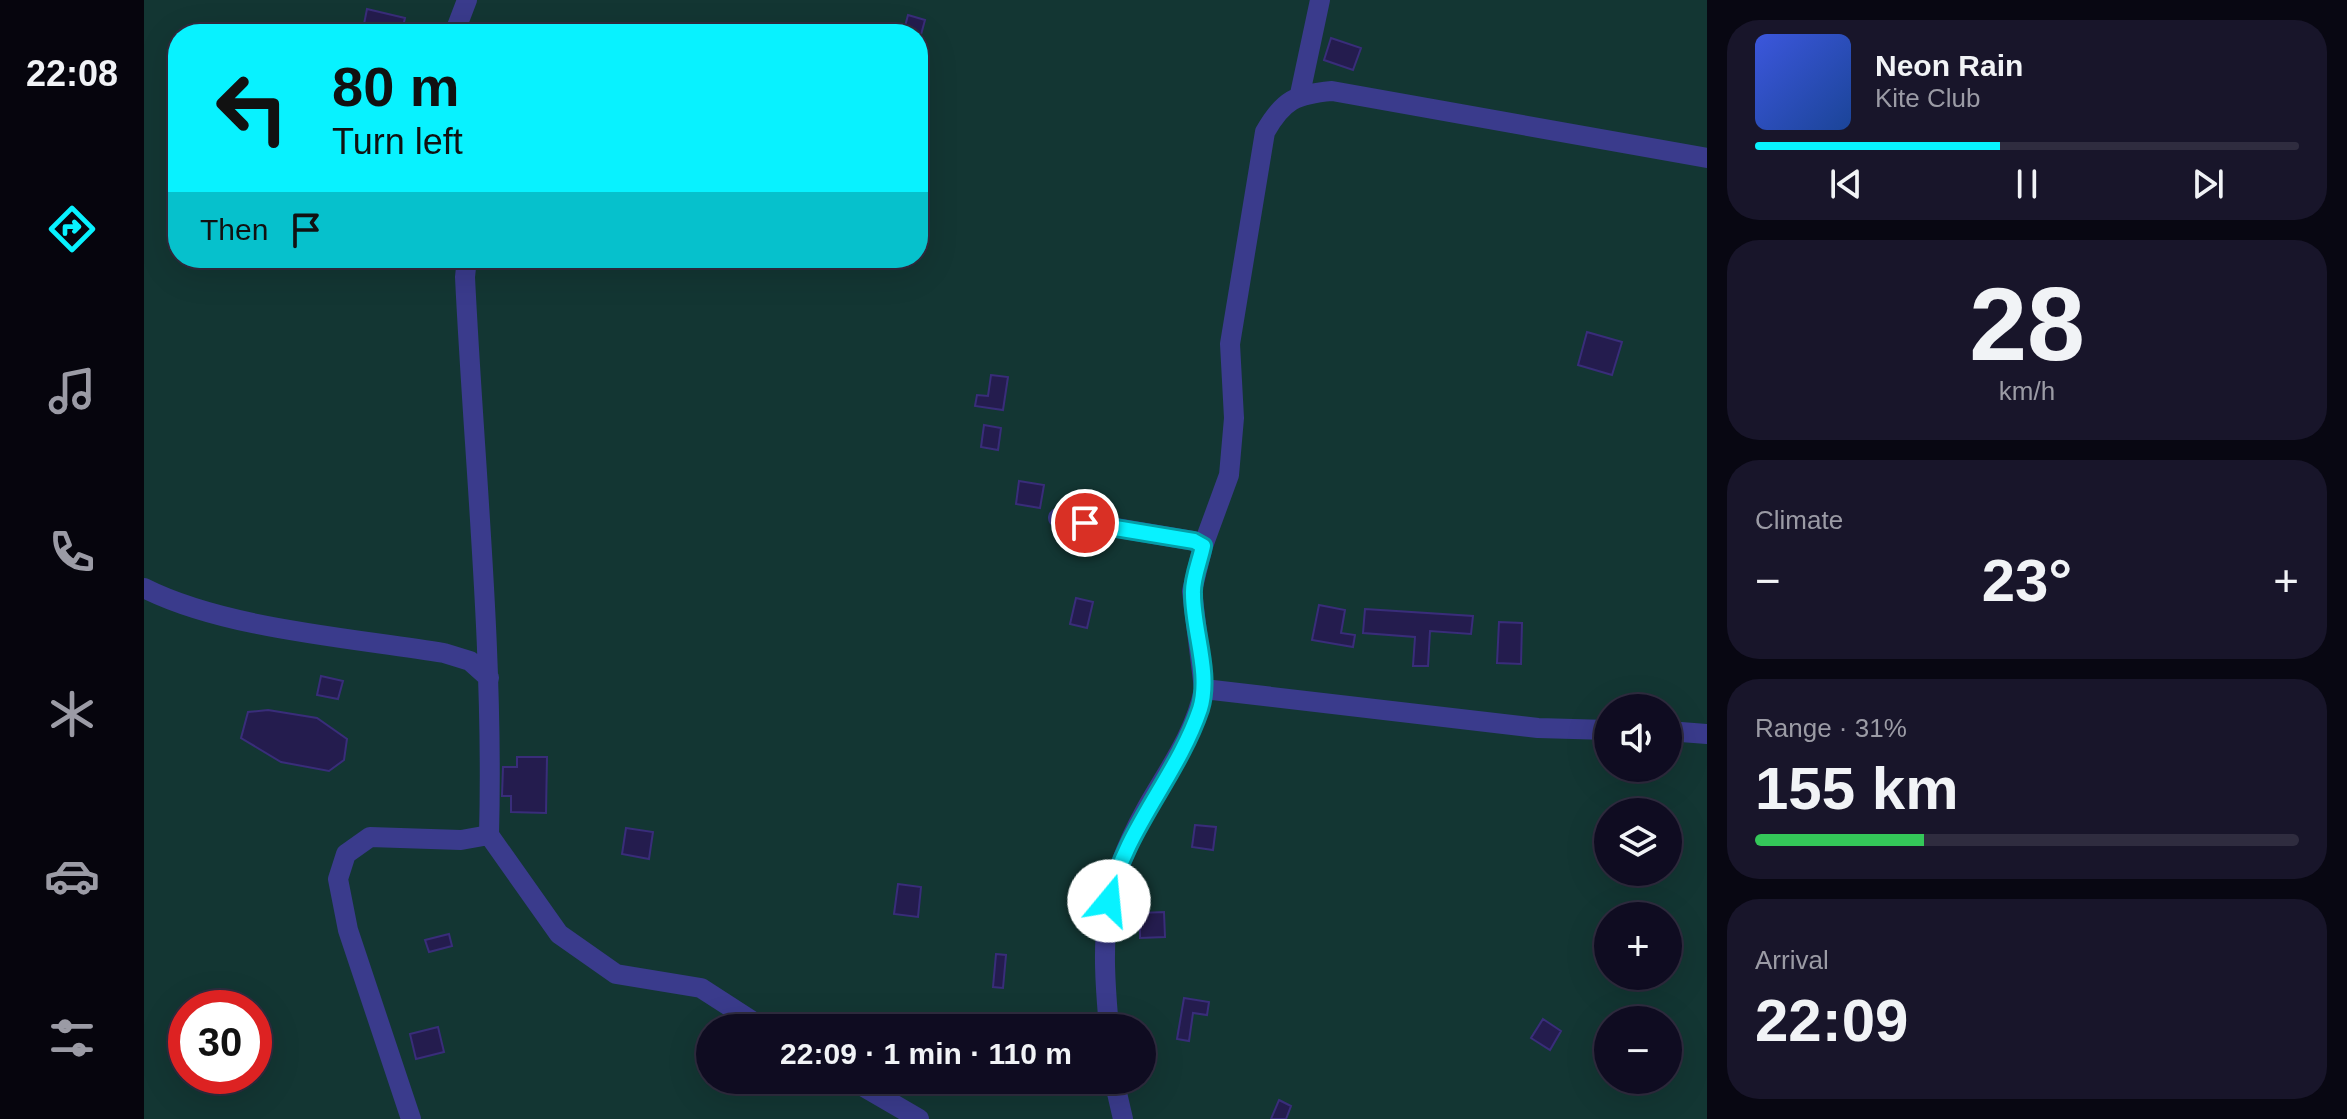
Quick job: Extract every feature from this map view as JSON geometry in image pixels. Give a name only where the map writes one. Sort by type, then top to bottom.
[{"type":"street","points":[[458,24],[467,0]]},
{"type":"street","points":[[1300,94],[1320,0]]},
{"type":"street","points":[[1108,1014],[1103,925],[1114,877],[1144,812],[1184,745],[1204,689],[1192,591],[1203,546],[1229,475],[1234,418],[1230,344],[1265,132],[1276,113],[1300,94],[1332,91],[1707,158]]},
{"type":"street","points":[[467,268],[473,449],[489,678],[489,835],[559,934],[616,974],[701,988],[741,1014]]},
{"type":"street","points":[[1058,518],[1194,541],[1203,546]]},
{"type":"street","points":[[144,588],[164,598],[228,617],[444,653],[470,661],[489,678]]},
{"type":"street","points":[[1204,689],[1538,728],[1594,730]]},
{"type":"street","points":[[1682,732],[1707,734]]},
{"type":"street","points":[[411,1119],[348,930],[338,879],[346,854],[370,837],[461,840],[489,835]]},
{"type":"street","points":[[876,1094],[919,1119]]},
{"type":"street","points":[[1117,1094],[1123,1119]]},
{"type":"green space","points":[[144,0],[1707,0],[1707,1119],[144,1119]]},
{"type":"building","points":[[367,9],[405,18],[404,24],[364,24]]},
{"type":"building","points":[[908,15],[925,20],[924,24],[906,24]]},
{"type":"building","points":[[1331,38],[1361,48],[1353,70],[1324,60]]},
{"type":"building","points":[[1587,332],[1622,342],[1612,375],[1578,365]]},
{"type":"building","points":[[991,375],[1008,377],[1003,410],[975,406],[977,395],[988,396]]},
{"type":"building","points":[[984,425],[1001,428],[998,450],[981,447]]},
{"type":"building","points":[[1019,481],[1044,485],[1040,508],[1016,504]]},
{"type":"building","points":[[1076,598],[1093,602],[1087,628],[1070,624]]},
{"type":"building","points":[[1319,605],[1345,610],[1341,633],[1355,635],[1353,647],[1312,640]]},
{"type":"building","points":[[1365,609],[1473,616],[1471,634],[1430,631],[1428,666],[1413,666],[1415,637],[1363,633]]},
{"type":"building","points":[[1499,622],[1522,623],[1521,664],[1497,663]]},
{"type":"building","points":[[321,676],[343,681],[338,699],[317,695]]},
{"type":"building","points":[[268,710],[317,718],[347,739],[344,760],[329,771],[281,762],[241,738],[248,712]]},
{"type":"building","points":[[517,757],[547,757],[546,813],[511,812],[511,796],[502,796],[503,767],[517,767]]},
{"type":"building","points":[[1195,825],[1216,827],[1213,850],[1192,847]]},
{"type":"building","points":[[626,828],[653,832],[649,859],[622,854]]},
{"type":"building","points":[[898,884],[921,887],[918,917],[894,914]]},
{"type":"building","points":[[1164,912],[1165,937],[1140,938],[1140,913]]},
{"type":"building","points":[[449,934],[452,946],[429,952],[425,940]]},
{"type":"building","points":[[996,954],[1006,955],[1003,988],[993,987]]},
{"type":"building","points":[[1184,998],[1209,1002],[1207,1015],[1193,1013],[1189,1041],[1177,1039]]},
{"type":"building","points":[[1543,1019],[1561,1031],[1550,1050],[1531,1038]]},
{"type":"building","points":[[438,1027],[444,1052],[416,1059],[410,1034]]},
{"type":"building","points":[[1279,1100],[1291,1106],[1286,1119],[1271,1119]]},
{"type":"route","points":[[1085,523],[1194,541],[1203,546],[1192,591],[1204,689],[1200,708],[1184,745],[1144,812],[1114,877],[1109,901]]}]
